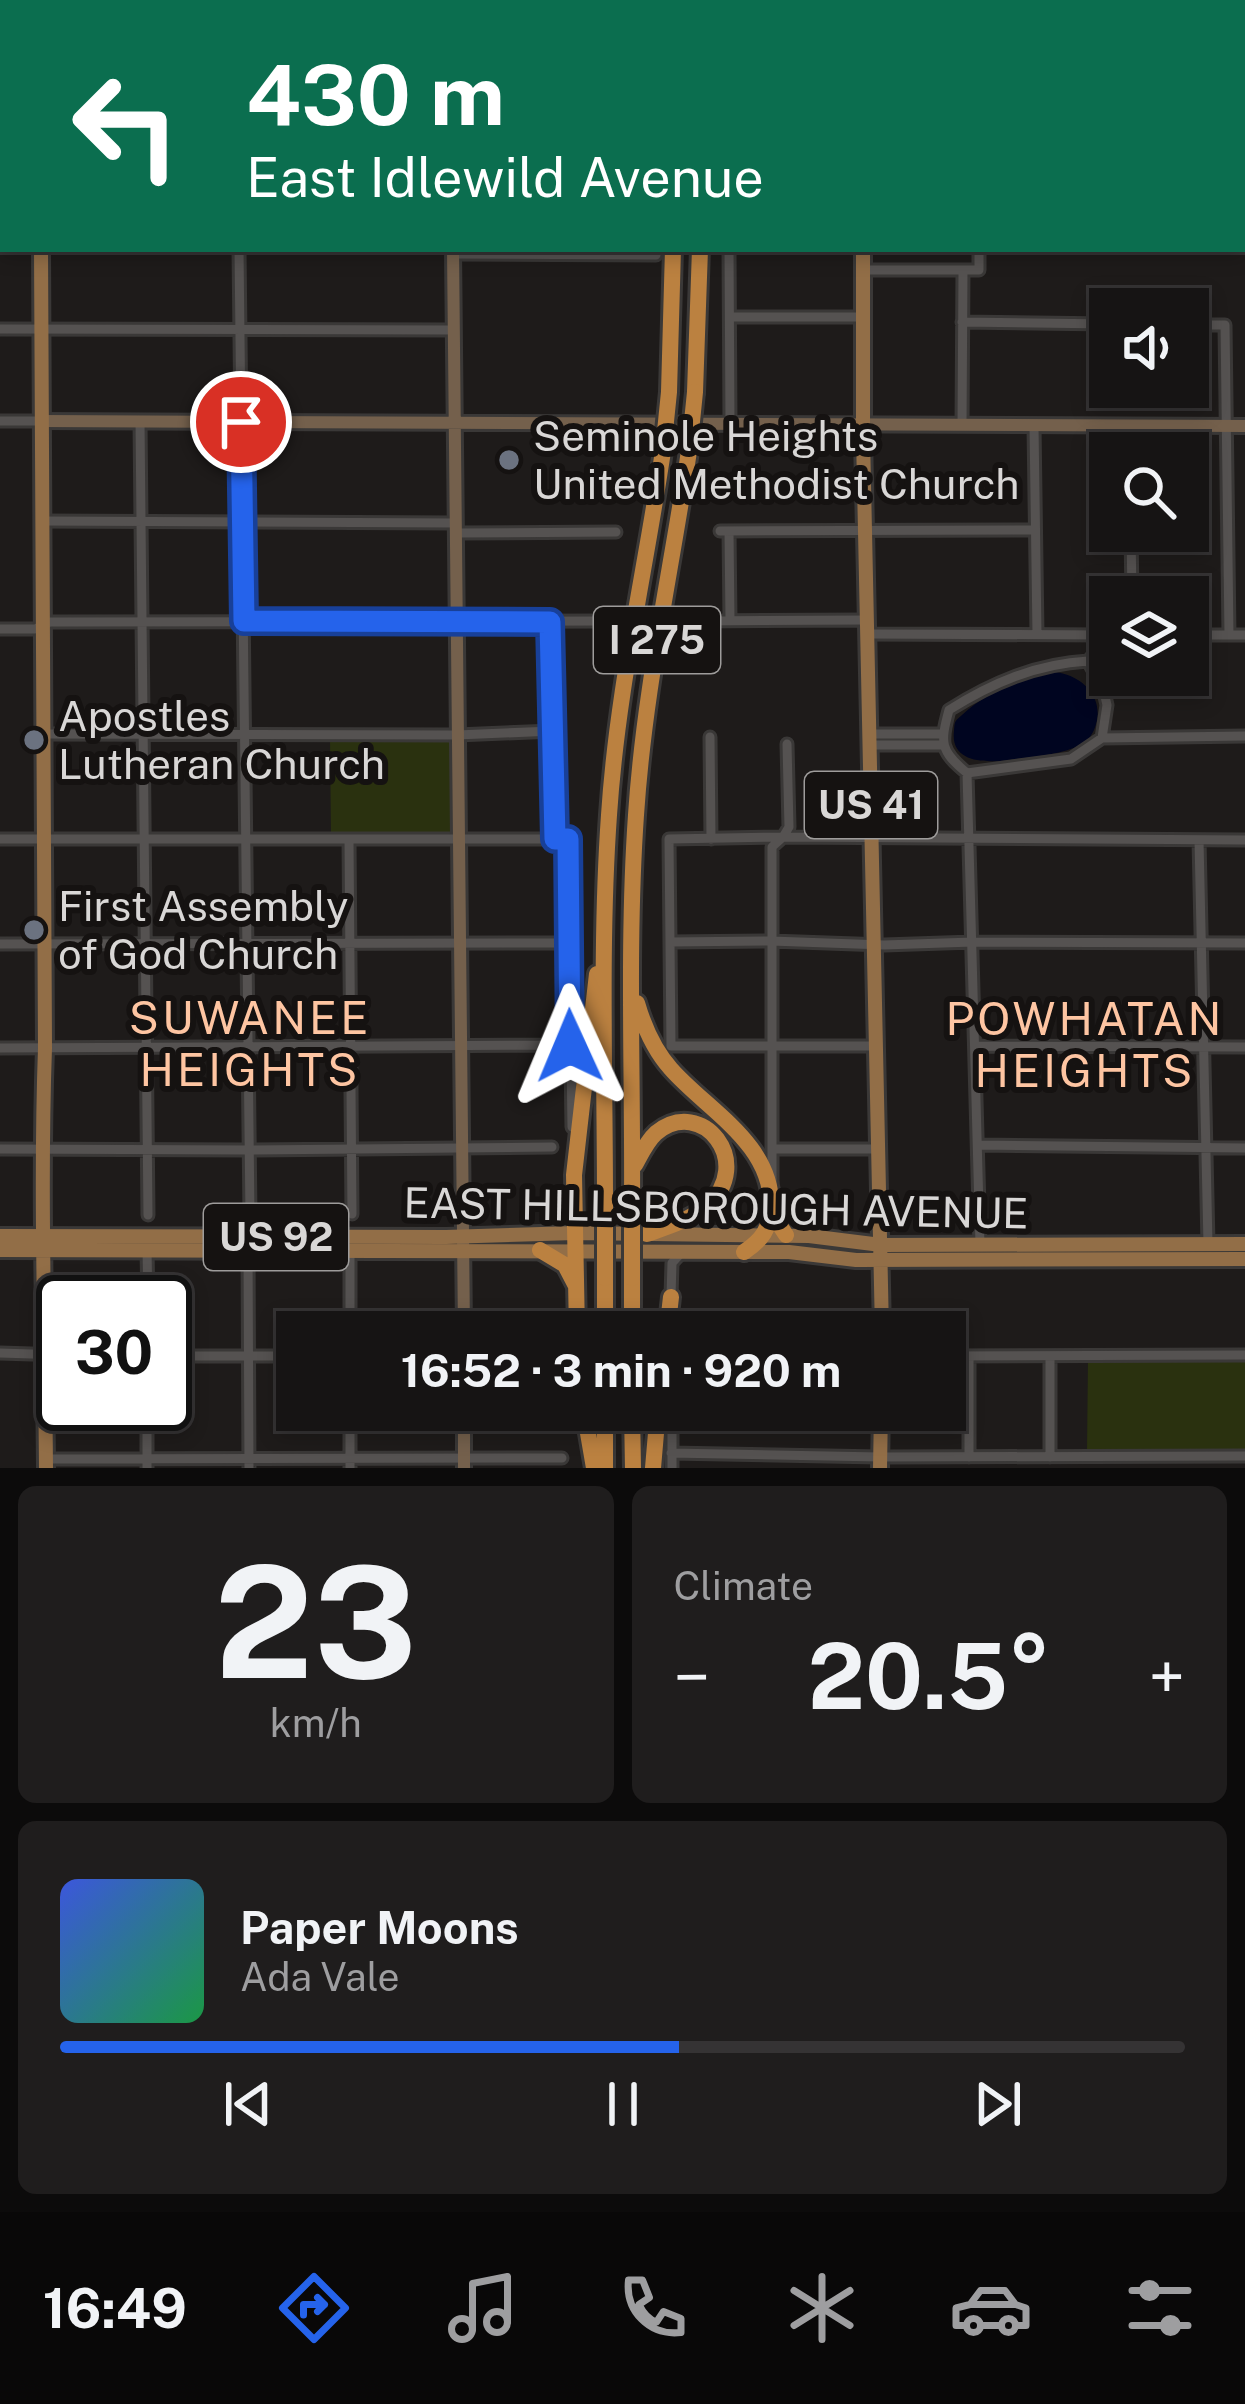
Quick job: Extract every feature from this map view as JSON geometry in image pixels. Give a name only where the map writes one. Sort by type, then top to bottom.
[{"type":"highway","name":"I 275","points":[[605,1311],[609,814],[669,392],[665,252]]},
{"type":"highway","name":"I 275","points":[[632,1311],[635,831],[642,740],[689,451],[700,252]]},
{"type":"highway","points":[[577,1311],[574,1174],[605,932]]},
{"type":"highway","points":[[632,985],[662,1058],[749,1144],[786,1235]]},
{"type":"highway","points":[[632,1171],[652,1138],[677,1124],[706,1129],[725,1153],[727,1176],[712,1201],[692,1216],[647,1234]]},
{"type":"highway","points":[[744,1252],[765,1235],[771,1203]]},
{"type":"highway","points":[[540,1250],[565,1265],[577,1288]]},
{"type":"highway","points":[[670,1311],[671,1297]]},
{"type":"highway","points":[[588,1431],[594,1468]]},
{"type":"highway","points":[[605,1431],[605,1468]]},
{"type":"highway","points":[[632,1431],[633,1468]]},
{"type":"highway","points":[[653,1468],[656,1431]]},
{"type":"main road","points":[[40,252],[43,1275]]},
{"type":"main road","name":"US 41","points":[[863,252],[881,1252]]},
{"type":"main road","name":"EAST HILLSBOROUGH AVENUE","points":[[43,1244],[147,1250],[350,1250],[463,1243],[540,1250],[647,1234],[786,1235],[881,1252],[1245,1259]]},
{"type":"main road","name":"US 92","points":[[0,1236],[43,1244]]},
{"type":"main road","name":"EAST HILLSBOROUGH AVENUE","points":[[43,1244],[576,1242],[682,1252],[796,1252],[843,1258],[980,1245],[1245,1244]]},
{"type":"main road","name":"US 92","points":[[0,1250],[43,1244]]},
{"type":"main road","points":[[1069,1259],[1074,1252],[1114,1250],[1124,1244]]},
{"type":"main road","points":[[1193,1259],[1208,1244]]},
{"type":"main road","points":[[881,1252],[882,1311]]},
{"type":"main road","points":[[45,1431],[46,1464]]},
{"type":"main road","points":[[880,1462],[881,1431]]},
{"type":"street","points":[[238,252],[250,1216]]},
{"type":"street","points":[[453,252],[464,1311]]},
{"type":"street","points":[[729,252],[730,423]]},
{"type":"street","points":[[863,270],[979,270],[979,252]]},
{"type":"street","points":[[962,425],[963,270]]},
{"type":"street","points":[[731,317],[863,317]]},
{"type":"street","points":[[962,322],[1089,324]]},
{"type":"street","points":[[1209,326],[1225,326],[1228,635]]},
{"type":"street","points":[[0,329],[454,330]]},
{"type":"street","points":[[0,421],[1245,426]]},
{"type":"street","points":[[140,421],[148,1215]]},
{"type":"street","points":[[1034,426],[1037,634]]},
{"type":"street","points":[[1131,426],[1131,432]]},
{"type":"street","points":[[42,521],[243,520],[616,532]]},
{"type":"street","points":[[730,620],[725,531],[1035,530]]},
{"type":"street","points":[[0,629],[35,629],[50,622],[605,621]]},
{"type":"street","points":[[696,621],[1089,635]]},
{"type":"street","points":[[550,622],[555,839]]},
{"type":"street","points":[[1209,635],[1245,634]]},
{"type":"street","points":[[1102,739],[1107,705],[1088,661],[1057,664],[987,686],[949,710],[943,739],[949,759],[968,773],[1071,759],[1102,739],[1245,736]]},
{"type":"street","points":[[44,734],[457,735],[553,730]]},
{"type":"street","points":[[710,737],[711,839]]},
{"type":"street","points":[[869,739],[943,739]]},
{"type":"street","points":[[771,1203],[772,847],[789,827],[787,744]]},
{"type":"street","points":[[968,773],[980,1245]]},
{"type":"street","points":[[0,839],[568,839],[574,1174]]},
{"type":"street","points":[[349,839],[352,1214]]},
{"type":"street","points":[[876,1046],[671,1046],[669,839],[1245,840]]},
{"type":"street","points":[[1199,840],[1208,1244]]},
{"type":"street","points":[[670,942],[1245,943]]},
{"type":"street","points":[[0,944],[568,943]]},
{"type":"street","points":[[0,1048],[570,1046]]},
{"type":"street","points":[[976,1046],[1245,1046]]},
{"type":"street","points":[[979,1145],[1245,1148]]},
{"type":"street","points":[[0,1149],[552,1147]]},
{"type":"street","points":[[774,1149],[878,1149]]},
{"type":"street","points":[[147,1250],[147,1275]]},
{"type":"street","points":[[248,1250],[249,1463]]},
{"type":"street","points":[[350,1250],[350,1311]]},
{"type":"street","points":[[671,1297],[671,1267],[682,1252]]},
{"type":"street","points":[[0,1353],[36,1353]]},
{"type":"street","points":[[969,1457],[969,1356],[1245,1355]]},
{"type":"street","points":[[192,1356],[276,1356]]},
{"type":"street","points":[[1050,1356],[1050,1457]]},
{"type":"street","points":[[147,1431],[147,1464]]},
{"type":"street","points":[[350,1431],[350,1463]]},
{"type":"street","points":[[464,1431],[464,1463]]},
{"type":"street","points":[[672,1431],[672,1468]]},
{"type":"street","points":[[671,1453],[880,1462],[1245,1456]]},
{"type":"street","points":[[46,1464],[464,1463],[562,1458]]},
{"type":"green space","points":[[330,739],[451,739],[453,836],[331,836]]},
{"type":"green space","points":[[1088,1358],[1245,1358],[1245,1451],[1087,1452]]},
{"type":"water","points":[[1065,674],[1089,690],[1097,719],[1086,741],[1056,753],[1000,761],[963,755],[954,742],[958,719],[982,700],[1030,678]]},
{"type":"place","name":"Seminole Heights United Methodist Church","points":[[509,460]]},
{"type":"place","name":"Apostles Lutheran Church","points":[[34,740]]},
{"type":"place","name":"First Assembly of God Church","points":[[34,930]]},
{"type":"district","name":"SUWANEE HEIGHTS","points":[[250,1044]]},
{"type":"district","name":"POWHATAN HEIGHTS","points":[[1085,1045]]},
{"type":"route","points":[[241,422],[244,621],[550,622],[555,839],[568,839],[570,1046]]}]
